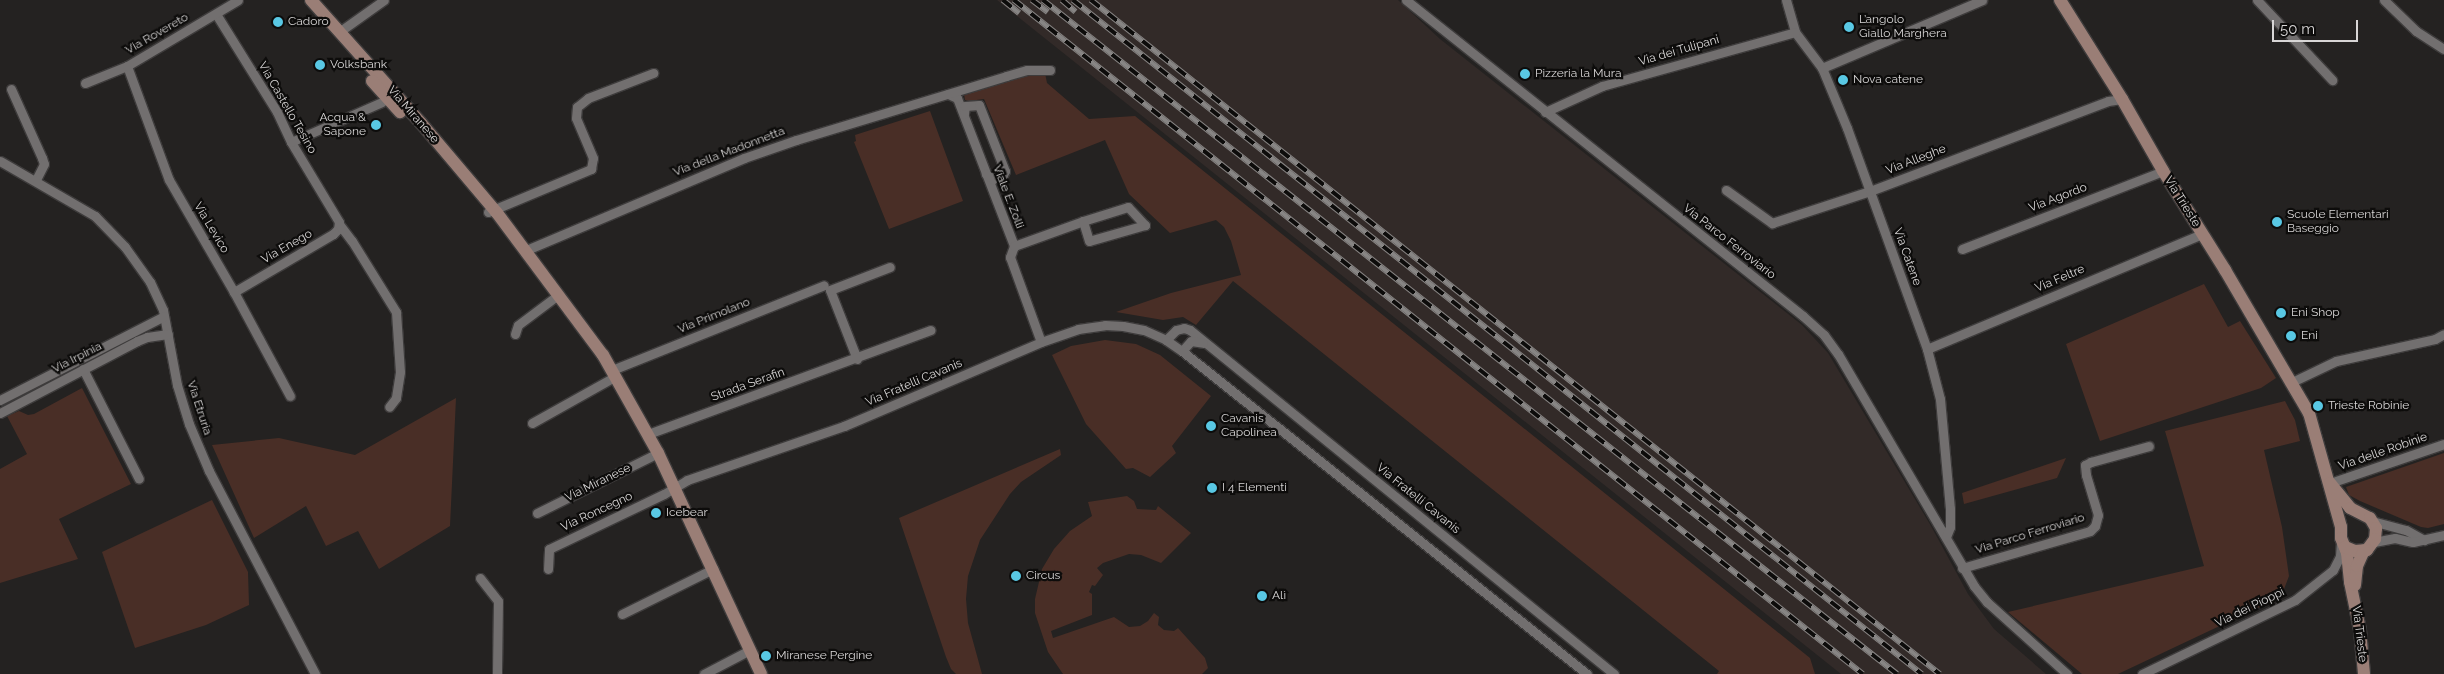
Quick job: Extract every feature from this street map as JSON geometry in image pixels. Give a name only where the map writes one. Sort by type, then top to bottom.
[{"type":"street","name":"Via Rovereto","points":[[85,83],[127,66],[238,0]]},
{"type":"street","points":[[302,0],[369,77],[386,89],[388,95],[384,100]]},
{"type":"street","name":"Via Miranese","points":[[311,0],[335,36],[367,62],[421,123],[491,211]]},
{"type":"street","points":[[335,36],[384,0]]},
{"type":"street","name":"Via Parco Ferroviario","points":[[1406,0],[1803,316],[1824,335],[1838,354],[1946,537],[1962,568],[1987,602],[2067,674]]},
{"type":"street","name":"Via Catene","points":[[1786,0],[1795,32],[1822,68],[1870,191],[1927,349],[1940,399],[1950,509],[1950,528],[1946,537]]},
{"type":"street","points":[[1822,68],[1982,0]]},
{"type":"street","name":"Via Trieste","points":[[2060,0],[2075,21],[2309,413],[2330,484],[2352,582],[2360,630],[2364,674]]},
{"type":"street","name":"Via Trieste","points":[[2070,0],[2075,21]]},
{"type":"street","points":[[2257,0],[2332,80]]},
{"type":"street","points":[[2389,2],[2416,31],[2444,49]]},
{"type":"street","name":"Via Castello Tesino","points":[[216,14],[277,112],[291,142],[336,215],[339,224]]},
{"type":"street","name":"Via dei Tulipani","points":[[1545,112],[1602,86],[1795,32]]},
{"type":"street","points":[[367,62],[369,77]]},
{"type":"street","name":"Via Levico","points":[[127,66],[169,180],[234,292],[290,396]]},
{"type":"street","name":"Via della Madonnetta","points":[[524,251],[744,158],[851,122],[1023,71],[1050,70]]},
{"type":"street","points":[[491,211],[591,169],[593,158],[576,118],[578,107],[588,98],[653,72]]},
{"type":"street","points":[[11,89],[44,164],[36,180]]},
{"type":"street","name":"Viale E. Zolli","points":[[948,94],[958,98],[1014,246],[1010,257],[1040,342]]},
{"type":"street","points":[[291,142],[384,100],[393,98],[412,118],[421,123]]},
{"type":"street","name":"Via Alleghe","points":[[1726,190],[1772,223],[1870,191],[2108,101],[2122,99]]},
{"type":"street","name":"Via Miranese","points":[[384,100],[436,149],[514,238],[614,373],[658,453],[761,674]]},
{"type":"street","points":[[964,114],[965,106],[979,105],[1005,171],[1003,175],[993,179],[986,174]]},
{"type":"street","name":"Via Etruria","points":[[0,161],[84,207],[106,225],[140,265],[154,290],[164,316],[177,385],[189,424],[213,479],[315,674]]},
{"type":"street","name":"Via Agordo","points":[[1962,249],[2163,171]]},
{"type":"street","points":[[1014,246],[1083,221],[1128,207],[1145,225],[1089,241],[1083,221]]},
{"type":"street","points":[[339,224],[352,241],[396,312],[400,372],[396,398],[389,407]]},
{"type":"street","name":"Via Enego","points":[[234,292],[336,232],[339,224]]},
{"type":"street","name":"Via Feltre","points":[[1927,349],[2202,234]]},
{"type":"street","points":[[857,359],[830,290],[890,267]]},
{"type":"street","name":"Via Primolano","points":[[614,373],[824,286]]},
{"type":"street","points":[[514,334],[518,325],[558,295]]},
{"type":"street","points":[[0,400],[164,316]]},
{"type":"street","name":"Via Fratelli Cavanis","points":[[674,487],[687,480],[853,422],[1040,342],[1078,329],[1105,325],[1144,330],[1166,340],[1182,351],[1329,466],[1587,674]]},
{"type":"street","name":"Via Fratelli Cavanis","points":[[1166,340],[1173,331],[1184,328],[1190,330],[1614,674]]},
{"type":"street","name":"Strada Serafin","points":[[648,434],[857,359],[930,330]]},
{"type":"street","name":"Via Irpinia","points":[[0,413],[142,339],[168,334]]},
{"type":"street","points":[[2292,382],[2336,361],[2435,339],[2444,334]]},
{"type":"street","points":[[1182,351],[1191,341],[1206,343]]},
{"type":"street","points":[[83,369],[139,479]]},
{"type":"street","points":[[56,371],[61,380]]},
{"type":"street","points":[[532,422],[614,373]]},
{"type":"street","name":"Via delle Robinie","points":[[2330,484],[2444,444]]},
{"type":"street","name":"Via Parco Ferroviario","points":[[1962,568],[2090,531],[2095,526],[2098,515],[2086,475],[2085,465],[2149,446]]},
{"type":"street","name":"Via Miranese","points":[[538,512],[658,453]]},
{"type":"street","name":"Via Trieste","points":[[2330,484],[2350,508],[2372,521],[2376,528],[2369,546],[2357,566],[2352,582]]},
{"type":"street","name":"Via Roncegno","points":[[548,569],[549,549],[674,487]]},
{"type":"street","points":[[2359,514],[2348,517],[2342,537],[2355,551],[2395,538],[2413,542],[2444,535]]},
{"type":"street","points":[[2372,521],[2406,530],[2424,540]]},
{"type":"street","name":"Via dei Pioppi","points":[[2142,674],[2295,600],[2333,570],[2340,556],[2342,537]]},
{"type":"street","points":[[622,614],[713,569]]},
{"type":"street","points":[[480,578],[498,601],[497,674]]},
{"type":"street","points":[[704,674],[750,650]]},
{"type":"shaded area","points":[[997,0],[1398,0],[1440,39],[1802,325],[1828,353],[1931,526],[1968,594],[1994,629],[2046,674],[1841,674]]},
{"type":"shaded area","points":[[1027,73],[1045,73],[1047,83],[1089,119],[1135,116],[1810,658],[1815,674],[1717,674],[1719,671],[1233,281],[1196,325],[1183,317],[1163,320],[1116,312],[1171,293],[1241,275],[1231,241],[1224,227],[1216,220],[1170,233],[1129,194],[1105,140],[1016,175],[984,99],[965,100],[964,94],[967,91]]},
{"type":"shaded area","points":[[930,111],[963,201],[889,229],[854,142],[856,141],[855,135]]},
{"type":"shaded area","points":[[2204,284],[2228,327],[2240,321],[2276,378],[2261,388],[2100,441],[2066,344]]},
{"type":"shaded area","points":[[1105,340],[1136,344],[1160,355],[1211,396],[1172,446],[1176,453],[1150,477],[1133,468],[1126,469],[1086,424],[1052,355],[1071,346]]},
{"type":"shaded area","points":[[82,388],[131,484],[59,519],[78,559],[0,583],[0,469],[27,454],[7,416],[19,411],[28,415],[34,414]]},
{"type":"shaded area","points":[[456,398],[450,526],[379,569],[358,531],[326,546],[306,506],[254,538],[212,445],[279,438],[355,455]]},
{"type":"shaded area","points":[[2285,401],[2295,420],[2300,441],[2264,450],[2282,527],[2289,576],[2281,597],[2118,674],[2082,674],[2008,612],[2204,566],[2165,431]]},
{"type":"shaded area","points":[[1060,449],[1061,455],[1021,482],[1010,494],[980,540],[968,576],[966,599],[968,623],[982,674],[956,674],[951,669],[946,657],[899,518]]},
{"type":"shaded area","points":[[2444,453],[2444,524],[2428,528],[2421,527],[2349,495],[2346,487]]},
{"type":"shaded area","points":[[2066,458],[2057,478],[1964,504],[1962,493]]},
{"type":"shaded area","points":[[1127,496],[1134,501],[1137,509],[1156,510],[1158,506],[1191,533],[1161,563],[1141,555],[1129,554],[1103,563],[1097,568],[1103,575],[1095,586],[1092,585],[1089,592],[1092,594],[1092,615],[1051,631],[1053,638],[1114,617],[1129,627],[1140,626],[1148,621],[1154,613],[1159,617],[1158,625],[1164,630],[1174,631],[1178,628],[1205,658],[1208,668],[1202,674],[1063,674],[1048,652],[1035,613],[1035,599],[1042,569],[1054,549],[1070,531],[1092,516],[1088,502]]},
{"type":"shaded area","points":[[212,500],[248,572],[249,605],[206,625],[135,648],[102,552]]},
{"type":"railway","points":[[1003,0],[1019,13]]},
{"type":"railway","points":[[1014,0],[1863,674]]},
{"type":"railway","points":[[1032,0],[1048,12]]},
{"type":"railway","points":[[1043,0],[1897,674]]},
{"type":"railway","points":[[1062,0],[1076,12]]},
{"type":"railway","points":[[1073,0],[1922,674]]},
{"type":"railway","points":[[1091,0],[1940,674]]},
{"type":"place","name":"Cadoro","points":[[278,22]]},
{"type":"place","name":"L’angolo Giallo Marghera","points":[[1849,27]]},
{"type":"place","name":"Volksbank","points":[[320,65]]},
{"type":"place","name":"Pizzeria la Mura","points":[[1525,74]]},
{"type":"place","name":"Nova catene","points":[[1843,80]]},
{"type":"place","name":"Acqua & Sapone","points":[[376,125]]},
{"type":"place","name":"Scuole Elementari Baseggio","points":[[2277,222]]},
{"type":"place","name":"Eni Shop","points":[[2281,313]]},
{"type":"place","name":"Eni","points":[[2291,336]]},
{"type":"place","name":"Trieste Robinie","points":[[2318,406]]},
{"type":"place","name":"Cavanis Capolinea","points":[[1211,426]]},
{"type":"place","name":"I 4 Elementi","points":[[1212,488]]},
{"type":"place","name":"Icebear","points":[[656,513]]},
{"type":"place","name":"Circus","points":[[1016,576]]},
{"type":"place","name":"Alì","points":[[1262,596]]},
{"type":"place","name":"Miranese Pergine","points":[[766,656]]}]
